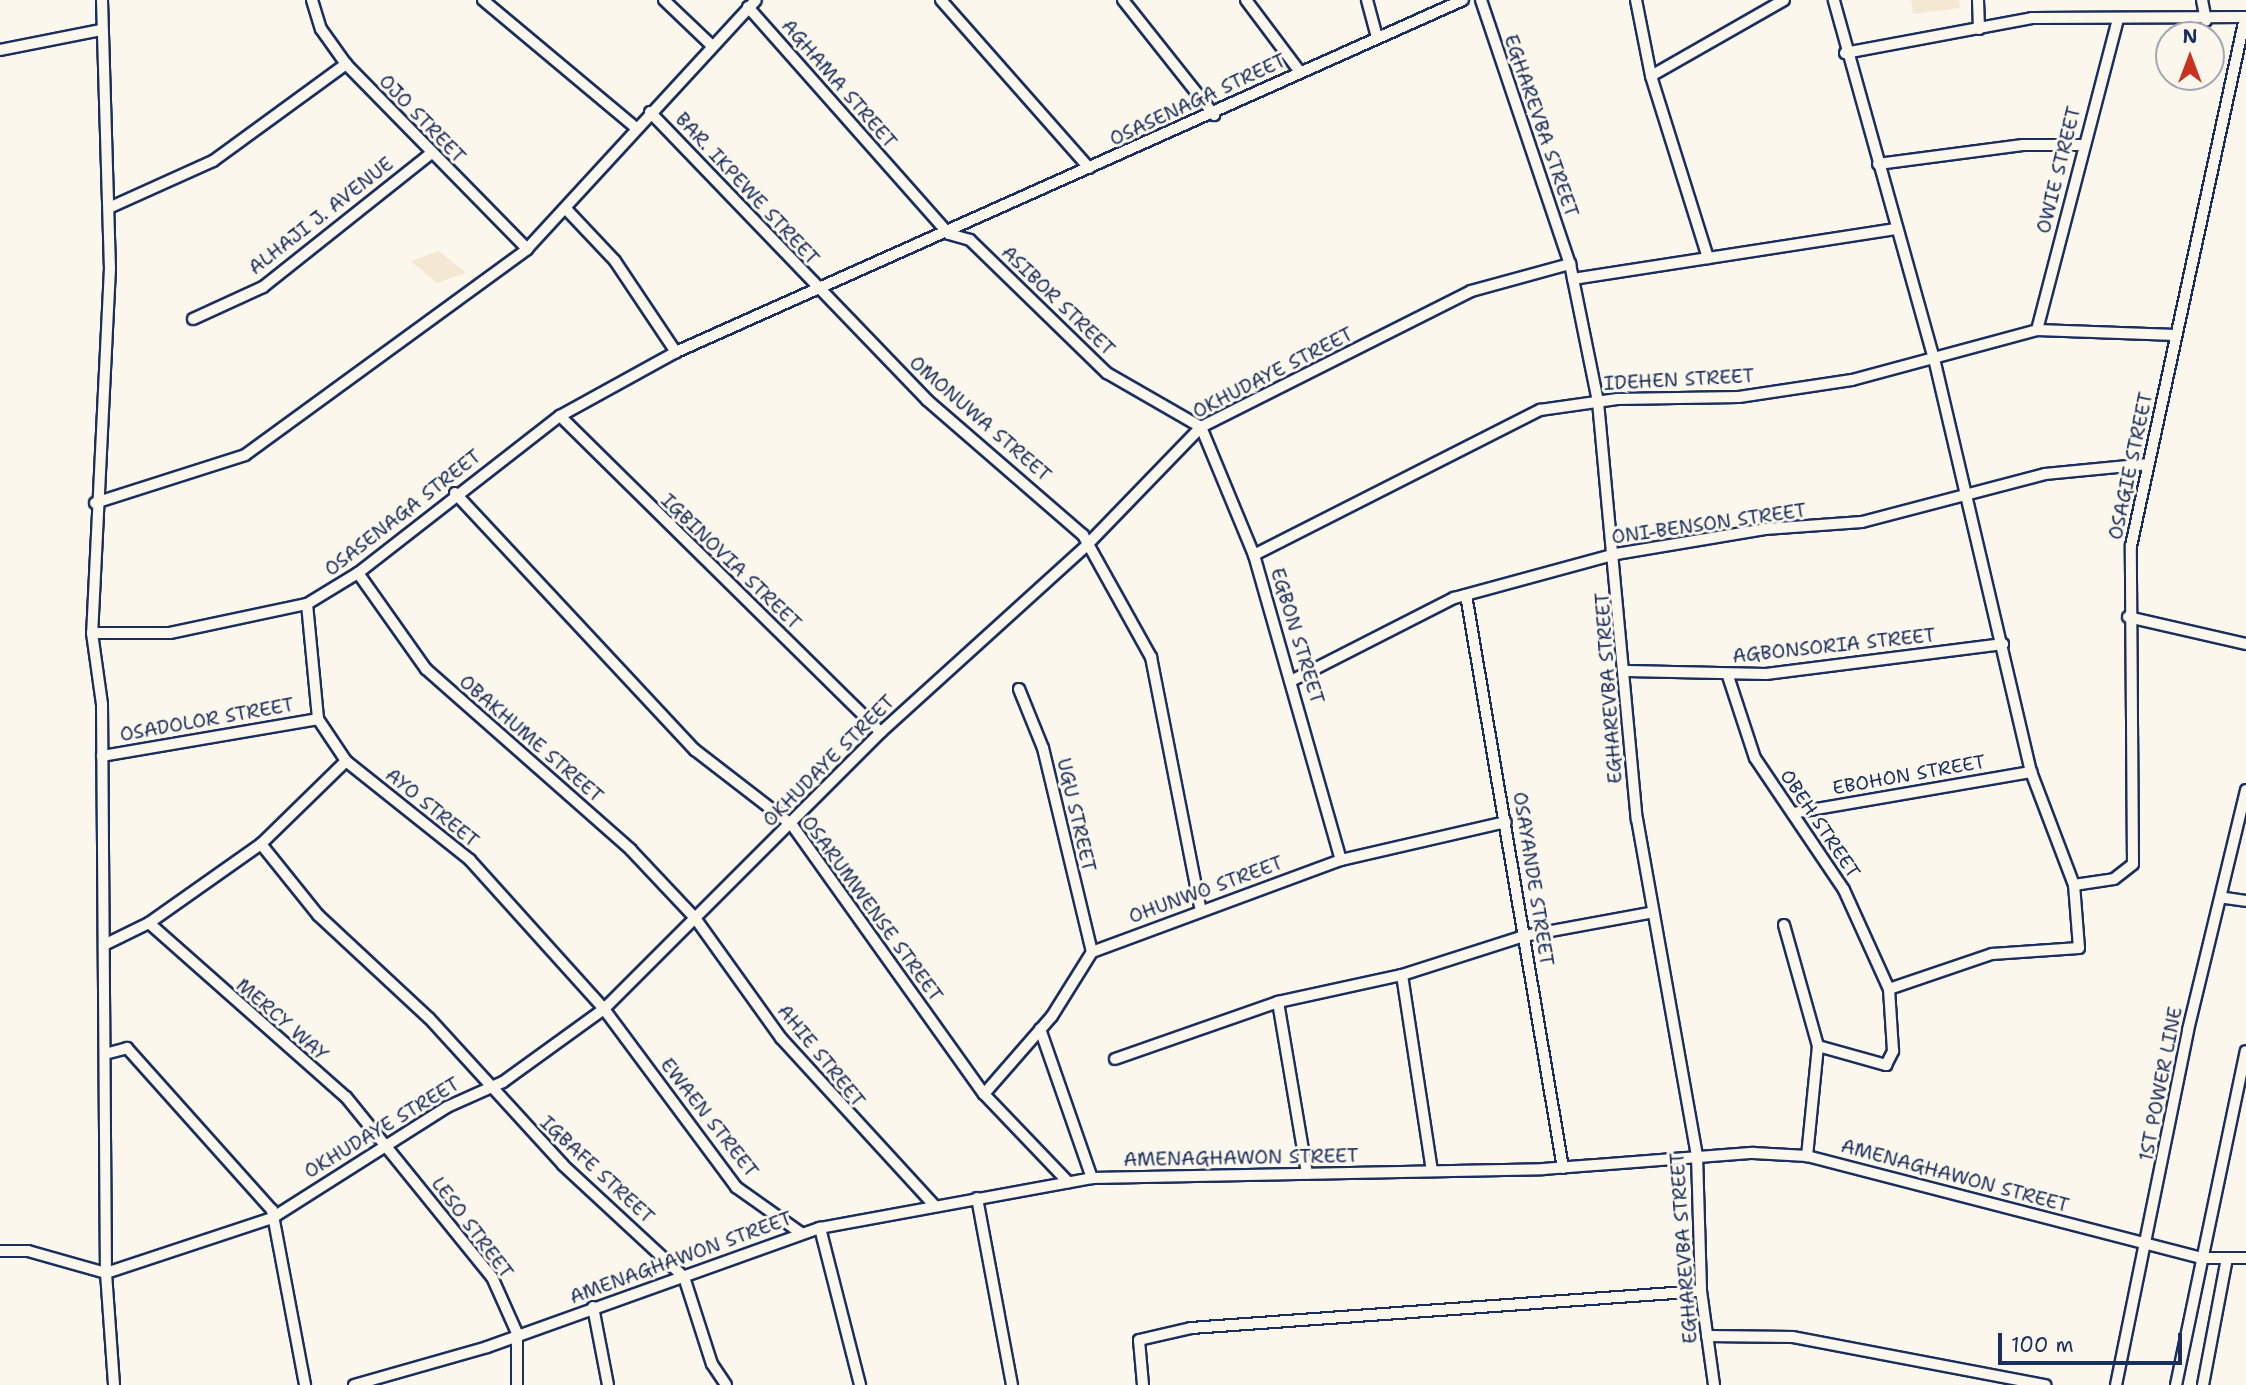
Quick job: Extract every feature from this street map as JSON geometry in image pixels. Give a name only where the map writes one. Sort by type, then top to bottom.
[{"type":"street","points":[[102,0],[101,30],[111,207],[95,503],[92,633],[103,756],[106,1273],[114,1385]]},
{"type":"street","name":"OJO STREET","points":[[312,0],[321,29],[346,64],[430,154],[527,249]]},
{"type":"street","points":[[482,0],[523,30],[635,127]]},
{"type":"street","points":[[664,0],[710,44]]},
{"type":"street","points":[[941,0],[1089,168]]},
{"type":"street","points":[[1123,0],[1214,115]]},
{"type":"street","points":[[1246,0],[1300,72]]},
{"type":"street","points":[[1367,0],[1377,37]]},
{"type":"street","name":"OSASENAGA STREET","points":[[92,633],[170,633],[307,604],[358,573],[455,493],[560,416],[676,352],[949,234],[1463,0]]},
{"type":"street","name":"EGHAREVBA STREET","points":[[1480,0],[1570,264],[1598,402],[1616,554],[1649,914],[1697,1155],[1701,1291],[1714,1385]]},
{"type":"street","points":[[1636,0],[1651,76],[1708,258]]},
{"type":"street","points":[[1651,76],[1784,0]]},
{"type":"street","points":[[1834,0],[1844,53],[1934,359],[2031,772],[2074,885],[2079,948],[1992,954],[1936,968],[1889,989]]},
{"type":"street","points":[[1978,0],[1979,29]]},
{"type":"street","points":[[2202,0],[2206,21]]},
{"type":"street","points":[[95,503],[246,455],[527,249],[567,210],[635,127],[710,44],[752,4]]},
{"type":"street","name":"AGHAMA STREET","points":[[752,4],[904,185]]},
{"type":"street","points":[[1844,53],[2032,18],[2206,21],[2245,18]]},
{"type":"street","name":"OSAGIE STREET","points":[[2074,885],[2113,879],[2133,864],[2128,617],[2131,546],[2245,18]]},
{"type":"street","name":"OWIE STREET","points":[[2037,330],[2082,145],[2118,19]]},
{"type":"street","points":[[0,50],[101,30]]},
{"type":"street","points":[[111,207],[213,161],[346,64]]},
{"type":"street","name":"BAR. IKPEWE STREET","points":[[650,113],[819,290]]},
{"type":"street","points":[[1878,164],[2023,145],[2082,145]]},
{"type":"street","name":"ALHAJI J. AVENUE","points":[[193,319],[263,286],[430,154]]},
{"type":"street","name":"ASIBOR STREET","points":[[904,185],[949,234],[970,240],[1107,373],[1201,427]]},
{"type":"street","points":[[567,210],[615,261],[676,352]]},
{"type":"street","points":[[1573,279],[1897,229]]},
{"type":"street","name":"OKHUDAYE STREET","points":[[106,1273],[272,1218],[487,1087],[604,1009],[792,825],[881,732],[1087,545],[1201,427],[1471,291],[1570,264]]},
{"type":"street","name":"OMONUWA STREET","points":[[819,290],[927,400],[1077,526],[1151,657],[1200,907]]},
{"type":"street","name":"IDEHEN STREET","points":[[1254,555],[1540,410],[1598,402],[1739,397],[1934,359],[2037,330],[2176,335]]},
{"type":"street","name":"IGBINOVIA STREET","points":[[560,416],[881,732]]},
{"type":"street","name":"EGBON STREET","points":[[1201,427],[1254,555],[1293,680],[1341,860]]},
{"type":"street","name":"ONI-BENSON STREET","points":[[1293,680],[1465,595],[1616,554],[1765,529],[1863,522],[2045,474],[2149,464]]},
{"type":"street","name":"OSARUMWENSE STREET","points":[[455,493],[695,750],[792,825],[984,1094],[1068,1182]]},
{"type":"street","name":"OBAKHUME STREET","points":[[358,573],[426,669],[631,849],[695,918]]},
{"type":"street","name":"OSAYANDE STREET","points":[[1465,595],[1506,822],[1563,1168]]},
{"type":"street","name":"AYO STREET","points":[[307,604],[318,719],[346,761],[470,860],[604,1009]]},
{"type":"street","points":[[2128,617],[2246,644]]},
{"type":"street","name":"AGBONSORIA STREET","points":[[1627,671],[1728,676],[2003,644]]},
{"type":"street","name":"OBEH STREET","points":[[1728,676],[1755,758],[1844,890],[1889,989],[1892,1051],[1886,1065],[1818,1046]]},
{"type":"street","name":"UGU STREET","points":[[1019,689],[1043,748],[1092,952]]},
{"type":"street","name":"OSADOLOR STREET","points":[[103,756],[318,719]]},
{"type":"street","points":[[104,945],[149,923],[261,844],[346,761]]},
{"type":"street","name":"EBOHON STREET","points":[[1793,813],[2031,772]]},
{"type":"street","name":"1ST POWER LINE","points":[[2116,1385],[2148,1245],[2188,1030],[2241,837],[2246,790]]},
{"type":"street","name":"OHUNWO STREET","points":[[1092,952],[1200,907],[1341,860],[1506,822]]},
{"type":"street","name":"IGBAFE STREET","points":[[261,844],[318,915],[429,1018],[487,1087],[684,1276]]},
{"type":"street","points":[[2225,898],[2246,901]]},
{"type":"street","points":[[1115,1059],[1278,1002],[1402,975],[1524,936],[1649,914]]},
{"type":"street","name":"AHIE STREET","points":[[695,918],[781,1038],[933,1204]]},
{"type":"street","name":"MERCY WAY","points":[[149,923],[346,1097],[390,1146]]},
{"type":"street","points":[[1784,925],[1818,1046],[1807,1156]]},
{"type":"street","points":[[984,1094],[1040,1029],[1092,952]]},
{"type":"street","points":[[1402,975],[1432,1171]]},
{"type":"street","points":[[1278,1002],[1307,1174]]},
{"type":"street","name":"EWAEN STREET","points":[[604,1009],[736,1187],[802,1233]]},
{"type":"street","points":[[1040,1029],[1092,1178]]},
{"type":"street","points":[[105,1054],[127,1048],[247,1178],[272,1218],[305,1385]]},
{"type":"street","points":[[2176,1385],[2246,1051]]},
{"type":"street","name":"LESO STREET","points":[[390,1146],[492,1277],[517,1335]]},
{"type":"street","name":"AMENAGHAWON STREET","points":[[354,1385],[517,1335],[802,1233],[933,1204],[1092,1178],[1563,1168],[1697,1155],[1807,1156],[2202,1258],[2246,1258]]},
{"type":"street","points":[[977,1198],[1012,1385]]},
{"type":"street","points":[[820,1228],[860,1385]]},
{"type":"street","points":[[0,1251],[28,1251],[106,1273]]},
{"type":"street","points":[[2203,1385],[2227,1258]]},
{"type":"street","points":[[684,1276],[712,1364],[726,1385]]},
{"type":"street","points":[[1143,1385],[1139,1340],[1191,1328],[1701,1291]]},
{"type":"street","points":[[593,1307],[608,1385]]},
{"type":"street","points":[[517,1335],[517,1385]]},
{"type":"street","points":[[1707,1336],[1793,1337],[2045,1385]]},
{"type":"shaded area","points":[[1911,0],[1959,0],[1960,8],[1913,14]]},
{"type":"shaded area","points":[[439,251],[466,273],[437,283],[411,261]]}]
